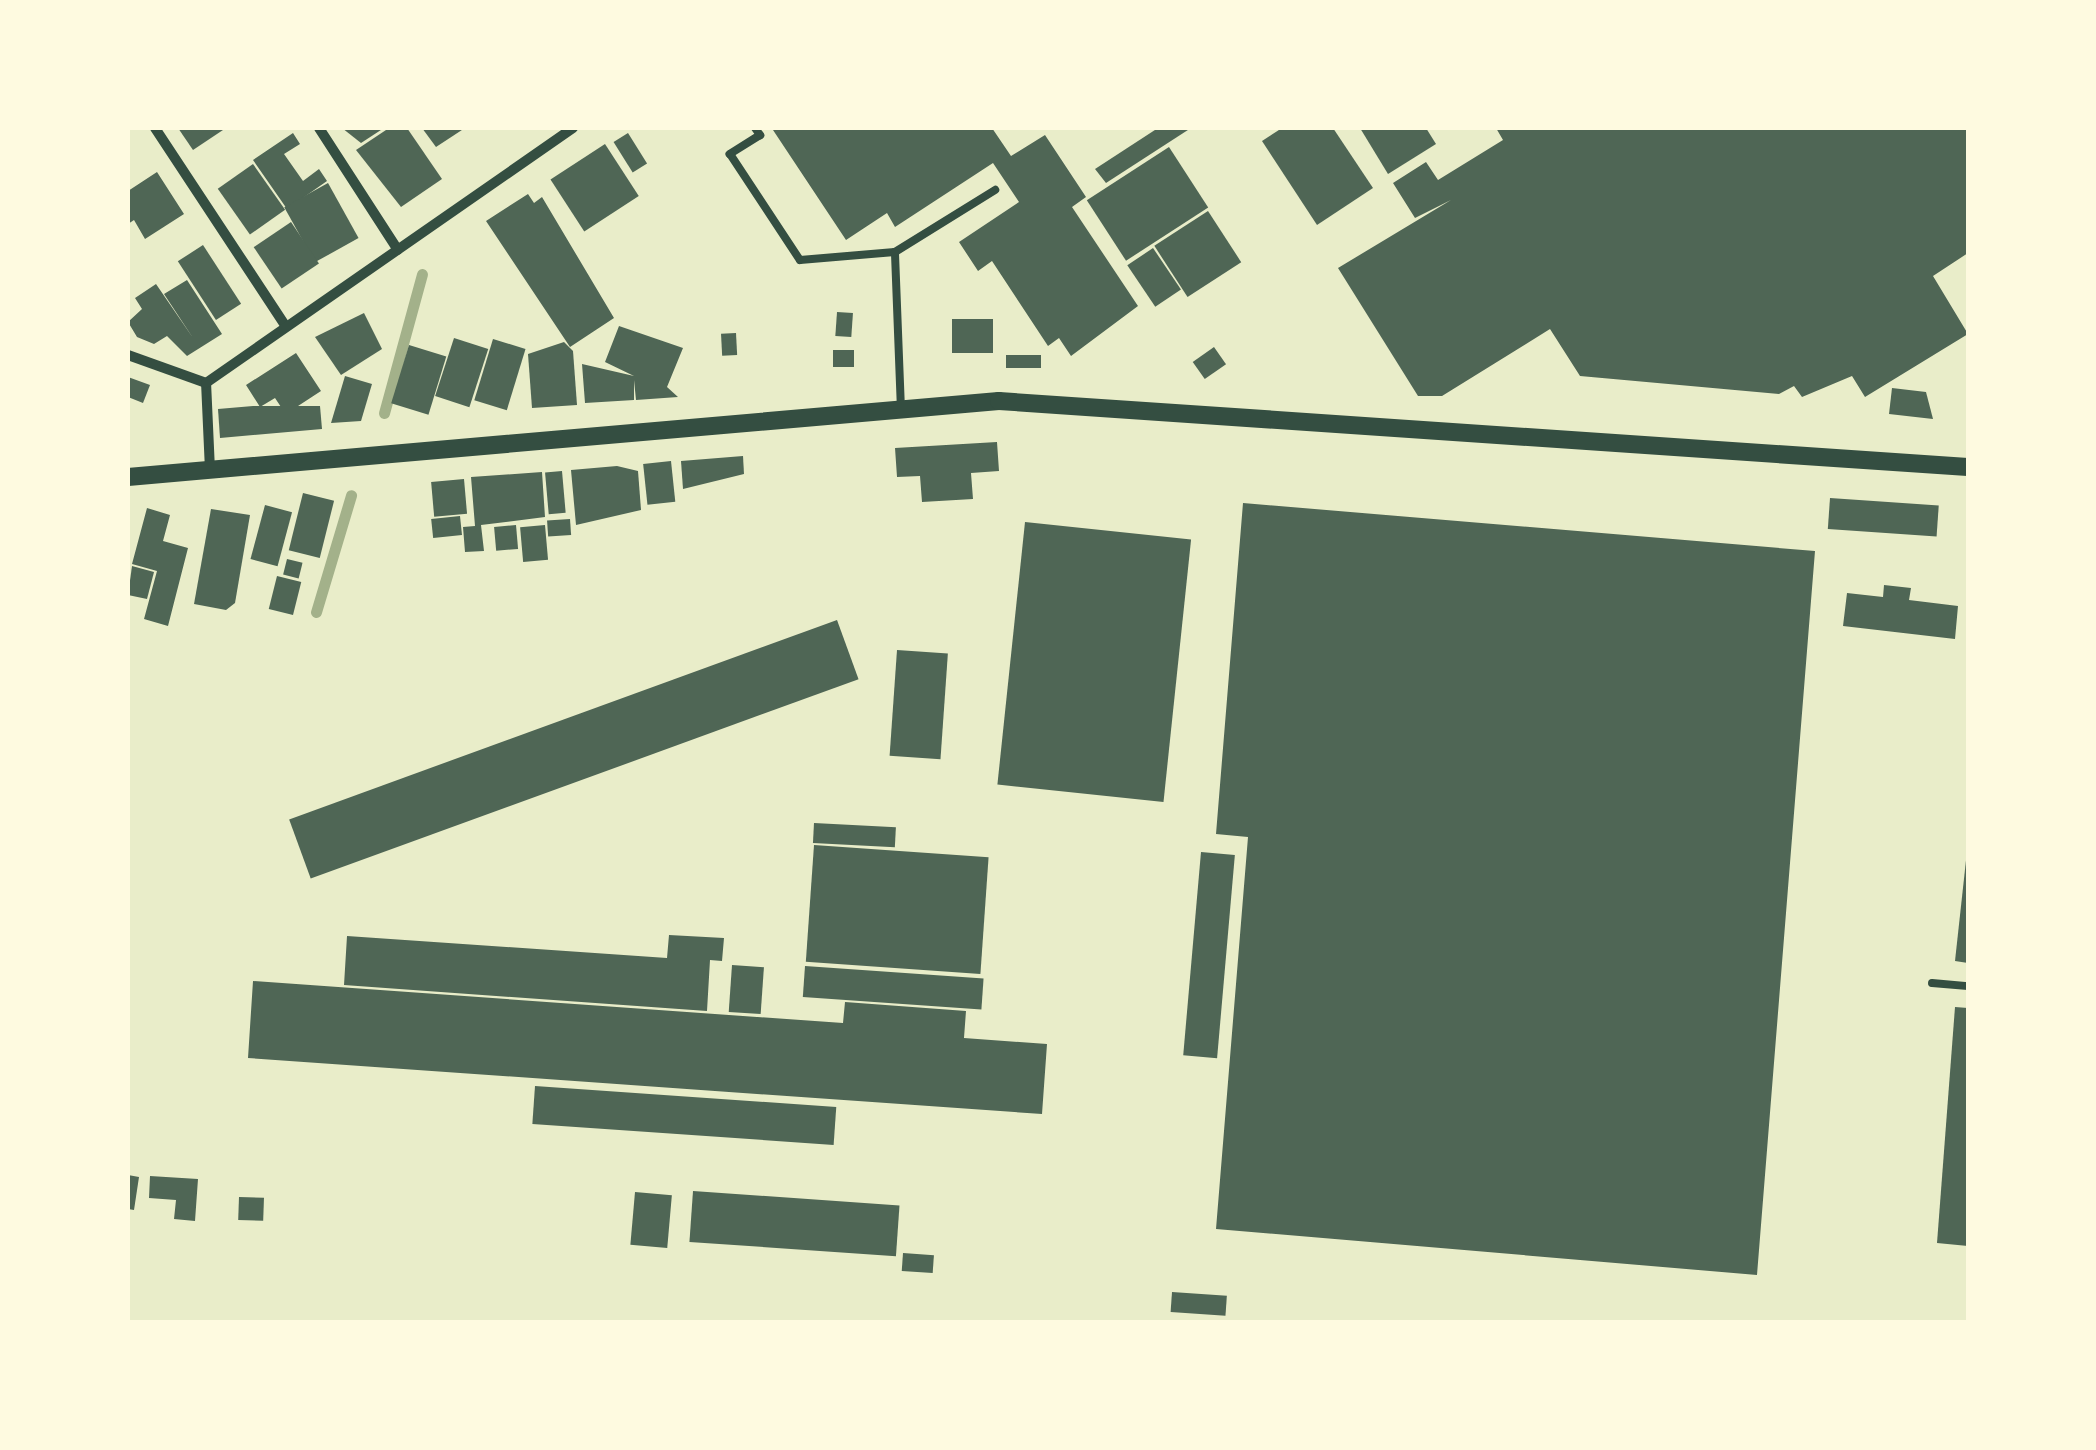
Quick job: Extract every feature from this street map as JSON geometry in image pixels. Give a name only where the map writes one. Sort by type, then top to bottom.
[{"type":"street","points":[[156,128],[286,328]]},
{"type":"street","points":[[319,128],[398,250]]},
{"type":"street","points":[[206,384],[573,128]]},
{"type":"street","points":[[128,354],[206,384]]},
{"type":"street","points":[[206,384],[210,470]]},
{"type":"street","points":[[128,477],[998,401],[1968,468]]},
{"type":"lane","points":[[754,128],[760,135],[730,154],[800,260],[895,252],[995,190]]},
{"type":"lane","points":[[895,252],[902,410]]},
{"type":"lane","points":[[1932,984],[1968,986]]},
{"type":"building","points":[[178,128],[226,128],[193,150]]},
{"type":"building","points":[[342,128],[384,128],[361,143]]},
{"type":"building","points":[[389,128],[407,128],[442,179],[401,207],[356,150]]},
{"type":"building","points":[[422,128],[465,128],[436,147]]},
{"type":"building","points":[[992,128],[1011,156],[1045,135],[1086,197],[1072,207],[1138,306],[1071,356],[1059,338],[1048,346],[992,261],[978,271],[959,242],[1019,202],[993,163],[895,227],[887,213],[846,240],[773,130]]},
{"type":"building","points":[[1158,128],[1191,128],[1106,183],[1095,169]]},
{"type":"building","points":[[1282,128],[1333,128],[1373,188],[1317,225],[1262,141]]},
{"type":"building","points":[[1360,128],[1426,128],[1436,144],[1388,174]]},
{"type":"building","points":[[1496,128],[1968,128],[1968,253],[1933,276],[1968,334],[1865,397],[1852,376],[1802,397],[1794,386],[1779,394],[1580,376],[1550,329],[1442,396],[1418,396],[1338,268],[1451,200],[1415,218],[1393,183],[1426,162],[1438,180],[1503,140]]},
{"type":"building","points":[[293,133],[300,144],[284,154],[303,181],[319,169],[327,181],[287,209],[253,160]]},
{"type":"building","points":[[628,133],[647,164],[633,173],[614,142]]},
{"type":"building","points":[[605,144],[639,196],[584,231],[550,179]]},
{"type":"building","points":[[1169,147],[1208,207],[1126,261],[1087,200]]},
{"type":"building","points":[[253,164],[285,210],[250,235],[218,189]]},
{"type":"building","points":[[157,172],[184,214],[145,239],[134,220],[128,224],[128,191]]},
{"type":"building","points":[[328,183],[359,238],[315,262],[284,207]]},
{"type":"building","points":[[528,194],[534,203],[542,197],[614,318],[570,347],[486,221]]},
{"type":"building","points":[[1208,211],[1241,262],[1188,297],[1154,246]]},
{"type":"building","points":[[291,222],[319,263],[282,289],[254,247]]},
{"type":"building","points":[[203,245],[241,304],[216,320],[178,261]]},
{"type":"building","points":[[1153,248],[1181,289],[1155,307],[1127,265]]},
{"type":"building","points":[[187,280],[222,334],[187,356],[167,336],[154,344],[137,337],[128,322],[142,309],[135,298],[156,284],[193,338],[164,294]]},
{"type":"building","points":[[837,312],[853,313],[851,337],[835,336]]},
{"type":"building","points":[[364,313],[382,349],[341,375],[315,337]]},
{"type":"building","points":[[952,319],[993,319],[993,353],[952,353]]},
{"type":"building","points":[[619,326],[683,348],[667,387],[678,397],[636,400],[634,380],[634,400],[585,403],[582,364],[634,376],[605,362]]},
{"type":"building","points":[[736,333],[737,355],[722,356],[721,334]]},
{"type":"building","points":[[454,338],[488,349],[469,407],[435,396]]},
{"type":"building","points":[[493,339],[526,349],[507,410],[474,400]]},
{"type":"building","points":[[564,342],[573,351],[577,405],[532,408],[528,354]]},
{"type":"building","points":[[409,345],[446,356],[428,415],[391,403]]},
{"type":"building","points":[[1214,347],[1226,364],[1205,379],[1193,362]]},
{"type":"building","points":[[833,350],[854,350],[854,367],[833,367]]},
{"type":"building","points":[[296,353],[321,391],[298,406],[281,407],[275,398],[260,407],[246,385]]},
{"type":"building","points":[[1006,355],[1041,355],[1041,368],[1006,368]]},
{"type":"building","points":[[345,376],[372,384],[361,421],[331,423]]},
{"type":"building","points":[[128,377],[150,385],[143,403],[128,397]]},
{"type":"building","points":[[1892,388],[1926,392],[1933,419],[1889,414]]},
{"type":"building","points":[[320,406],[322,429],[220,438],[218,409]]},
{"type":"building","points":[[997,442],[999,471],[971,473],[973,499],[922,502],[920,476],[897,477],[895,448]]},
{"type":"building","points":[[743,456],[744,474],[683,489],[681,461]]},
{"type":"building","points":[[671,461],[675,502],[647,505],[643,464]]},
{"type":"building","points":[[617,466],[638,471],[641,510],[576,525],[571,470]]},
{"type":"building","points":[[562,471],[566,513],[549,514],[545,472]]},
{"type":"building","points":[[542,472],[545,517],[481,525],[484,551],[465,552],[463,527],[475,526],[471,477]]},
{"type":"building","points":[[464,479],[467,514],[434,517],[431,482]]},
{"type":"building","points":[[303,493],[334,501],[320,558],[289,550]]},
{"type":"building","points":[[1830,498],[1939,506],[1937,537],[1828,529]]},
{"type":"building","points":[[1243,503],[1815,551],[1757,1275],[1216,1229],[1248,837],[1216,834]]},
{"type":"building","points":[[265,505],[292,512],[278,566],[251,559]]},
{"type":"building","points":[[147,508],[170,515],[163,541],[188,548],[168,626],[144,619],[157,571],[132,564]]},
{"type":"building","points":[[211,509],[250,515],[235,603],[226,610],[194,604]]},
{"type":"building","points":[[460,516],[462,535],[433,538],[431,519]]},
{"type":"building","points":[[570,519],[571,535],[548,537],[547,521]]},
{"type":"building","points":[[1025,522],[1191,539],[1163,802],[997,785]]},
{"type":"building","points":[[516,525],[518,549],[496,551],[494,527]]},
{"type":"building","points":[[545,525],[548,560],[523,562],[520,527]]},
{"type":"building","points":[[287,559],[303,563],[299,578],[283,575]]},
{"type":"building","points":[[132,566],[154,572],[147,599],[128,595]]},
{"type":"building","points":[[277,576],[301,582],[293,615],[269,609]]},
{"type":"building","points":[[1884,585],[1911,588],[1909,600],[1958,606],[1955,639],[1843,626],[1847,593],[1883,597]]},
{"type":"building","points":[[837,620],[859,679],[311,879],[289,819]]},
{"type":"building","points":[[897,650],[948,654],[940,759],[890,756]]},
{"type":"building","points":[[814,823],[896,827],[895,847],[813,843]]},
{"type":"building","points":[[1968,842],[1968,963],[1955,961]]},
{"type":"building","points":[[814,845],[989,857],[980,974],[806,962]]},
{"type":"building","points":[[1201,852],[1235,855],[1217,1058],[1183,1055]]},
{"type":"building","points":[[669,935],[724,938],[722,961],[710,960],[707,1011],[344,985],[347,936],[667,958]]},
{"type":"building","points":[[732,965],[764,967],[761,1014],[729,1012]]},
{"type":"building","points":[[805,966],[984,978],[981,1009],[803,997]]},
{"type":"building","points":[[253,981],[843,1023],[845,1002],[966,1011],[964,1038],[1047,1044],[1042,1114],[248,1058]]},
{"type":"building","points":[[1955,1007],[1968,1008],[1968,1246],[1937,1243]]},
{"type":"building","points":[[535,1086],[836,1107],[834,1145],[532,1124]]},
{"type":"building","points":[[128,1175],[139,1177],[134,1210],[128,1209]]},
{"type":"building","points":[[150,1176],[198,1179],[195,1221],[174,1219],[176,1200],[149,1198]]},
{"type":"building","points":[[693,1191],[899,1205],[896,1256],[689,1242]]},
{"type":"building","points":[[635,1192],[672,1195],[667,1248],[630,1245]]},
{"type":"building","points":[[239,1197],[264,1198],[263,1221],[238,1220]]},
{"type":"building","points":[[903,1253],[934,1255],[933,1273],[902,1271]]},
{"type":"building","points":[[1172,1292],[1227,1296],[1225,1316],[1171,1312]]},
{"type":"waterway","points":[[384,413],[422,274]]},
{"type":"waterway","points":[[316,612],[351,495]]}]
